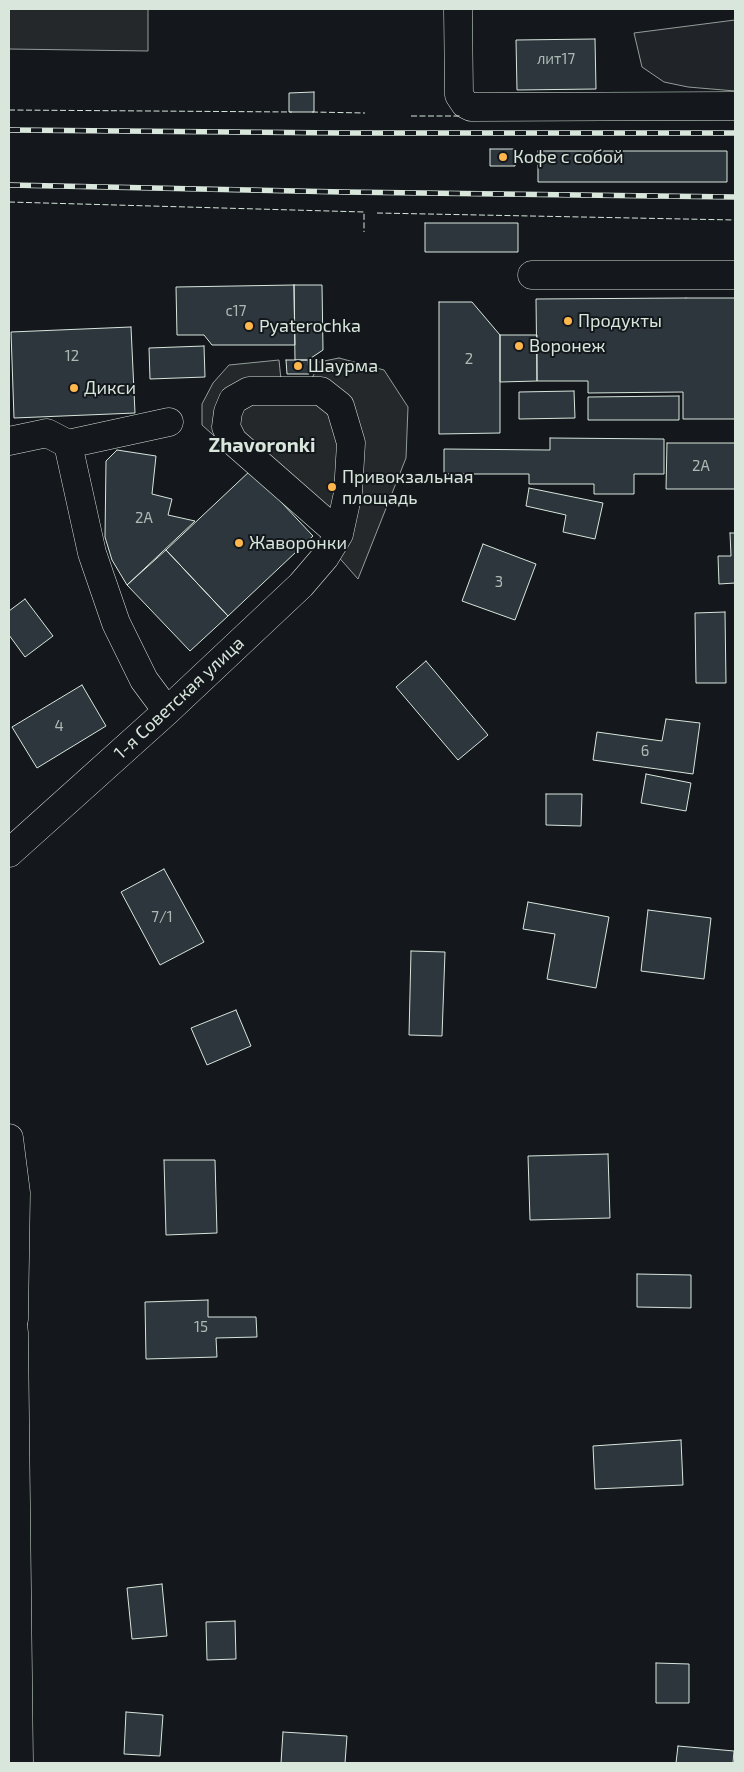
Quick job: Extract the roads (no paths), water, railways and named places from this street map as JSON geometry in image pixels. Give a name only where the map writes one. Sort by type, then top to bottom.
[{"type":"street","points":[[458,9],[459,95],[465,104],[471,107],[735,106]]},
{"type":"street","points":[[532,276],[735,275]]},
{"type":"street","name":"1-я Советская улица","points":[[9,853],[301,585],[325,557],[339,534],[348,492],[351,443],[340,406],[321,391],[249,391],[233,400],[228,412],[226,427],[233,441],[339,534]]},
{"type":"street","points":[[9,441],[47,434],[68,444],[169,422]]},
{"type":"street","points":[[68,444],[92,552],[116,623],[144,680],[167,710]]},
{"type":"street","points":[[9,1138],[16,1193],[11,1326]]},
{"type":"street","points":[[9,1294],[19,1763]]},
{"type":"railway","points":[[9,130],[344,133],[735,133]]},
{"type":"railway","points":[[9,185],[735,197]]},
{"type":"place","name":"Кофе с собой","points":[[503,157]]},
{"type":"place","name":"Продукты","points":[[568,321]]},
{"type":"place","name":"Pyaterochka","points":[[249,326]]},
{"type":"place","name":"Воронеж","points":[[519,346]]},
{"type":"place","name":"Шаурма","points":[[298,366]]},
{"type":"place","name":"Дикси","points":[[74,388]]},
{"type":"place","name":"Привокзальная площадь","points":[[332,487]]},
{"type":"place","name":"Жаворонки","points":[[239,543]]},
{"type":"district","name":"Zhavoronki","points":[[262,445]]}]
